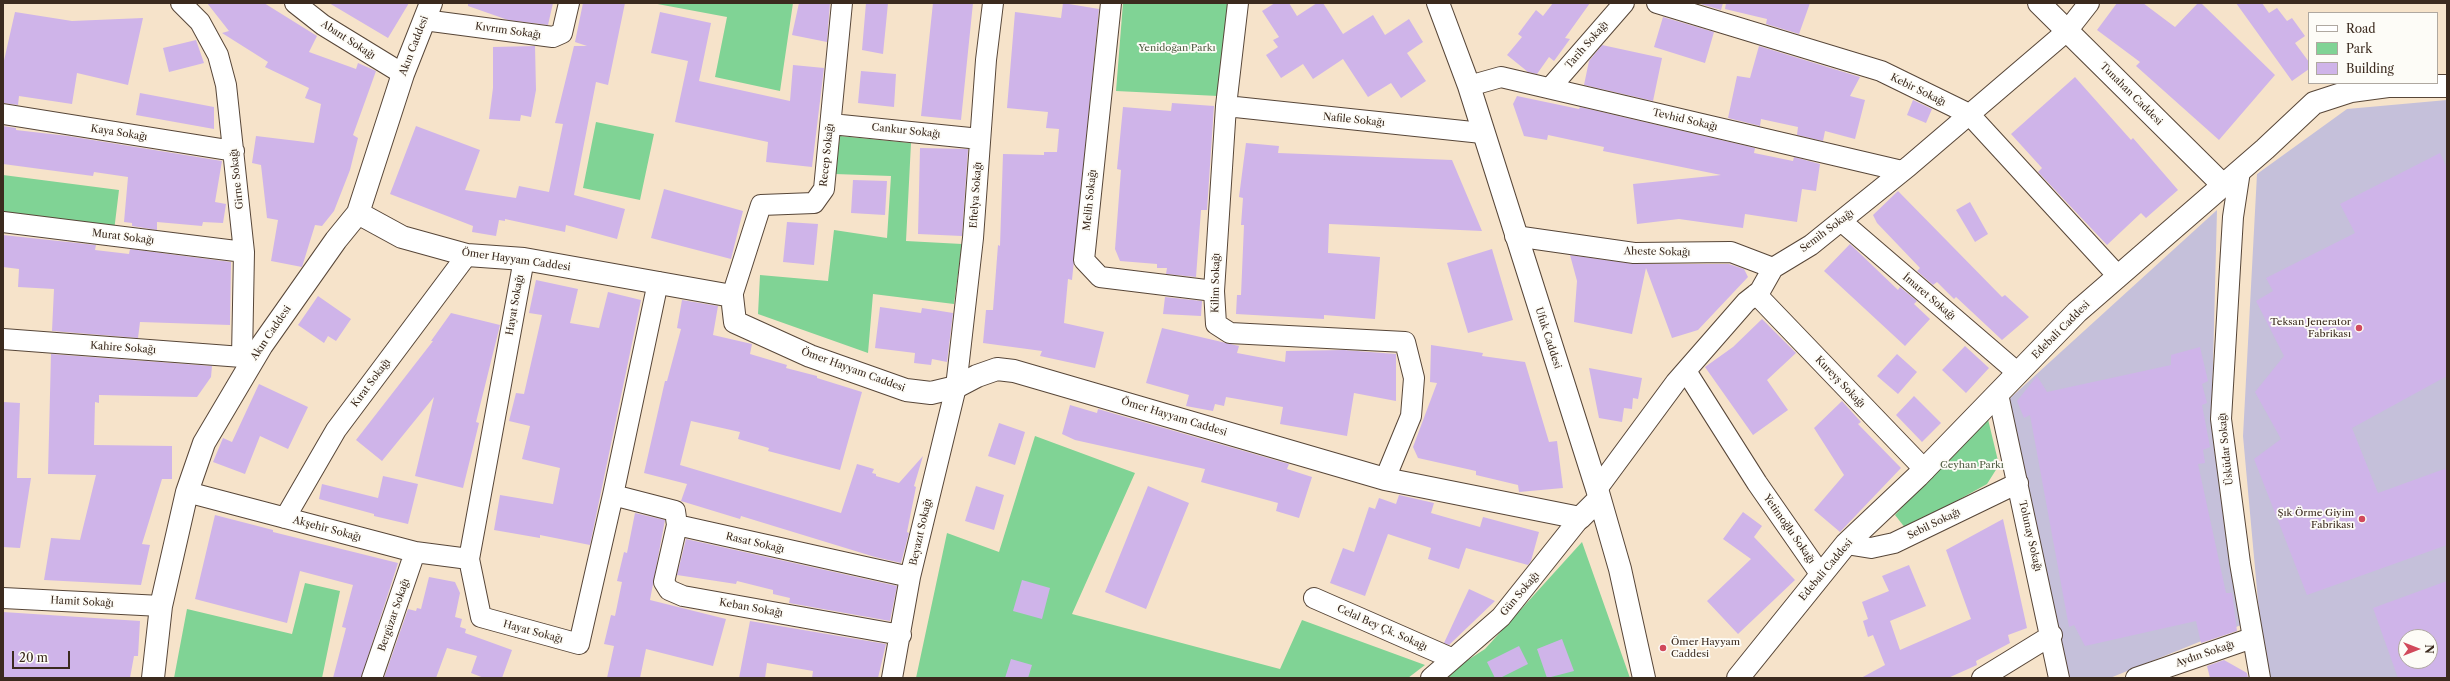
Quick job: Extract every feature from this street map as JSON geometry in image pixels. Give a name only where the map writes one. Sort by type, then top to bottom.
[{"type":"street","name":"Girne Sokağı","points":[[181,3],[200,22],[218,56],[226,85],[244,252],[245,362]]},
{"type":"street","name":"Abant Sokağı","points":[[295,3],[323,25],[403,74]]},
{"type":"street","name":"Kıvrım Sokağı","points":[[427,11],[553,37],[562,33],[569,3]]},
{"type":"street","name":"Recep Sokağı","points":[[732,296],[761,205],[814,203],[824,189],[842,3]]},
{"type":"street","name":"Eftelya Sokağı","points":[[956,387],[973,238],[980,139],[993,3]]},
{"type":"street","name":"Melih Sokağı","points":[[1111,3],[1084,260],[1100,277],[1214,291]]},
{"type":"street","name":"Kilim Sokağı","points":[[1238,3],[1226,106],[1214,291],[1216,324],[1230,333],[1405,342],[1414,378],[1412,416],[1385,479]]},
{"type":"street","name":"Ufuk Caddesi","points":[[1438,3],[1469,86],[1482,133],[1598,494],[1620,569],[1644,678]]},
{"type":"street","name":"Tarih Sokağı","points":[[1550,88],[1624,3]]},
{"type":"street","name":"Kebir Sokağı","points":[[1657,3],[1881,71],[1969,114],[2118,276]]},
{"type":"street","name":"Tunahan Caddesi","points":[[2038,3],[2223,185]]},
{"type":"street","name":"Semih Sokağı","points":[[1598,494],[1686,371],[1756,294],[1774,268],[1811,245],[1902,171],[2068,31],[2089,3]]},
{"type":"street","name":"Akın Caddesi","points":[[152,678],[161,606],[187,492],[204,443],[245,362],[336,240],[358,213],[403,74],[427,11]]},
{"type":"street","name":"Tevhid Sokağı","points":[[1469,86],[1501,77],[1902,171]]},
{"type":"street","name":"Edebali Caddesi","points":[[1738,678],[1846,544],[1924,470],[2077,312],[2240,171],[2314,103],[2351,91],[2388,86],[2447,86]]},
{"type":"street","name":"Nafile Sokağı","points":[[1226,106],[1482,133]]},
{"type":"street","name":"Kaya Sokağı","points":[[3,114],[234,152]]},
{"type":"street","name":"Cankur Sokağı","points":[[831,124],[980,139]]},
{"type":"street","name":"Üsküdar Sokağı","points":[[2240,171],[2233,217],[2221,419],[2252,638],[2260,678]]},
{"type":"street","name":"Ömer Hayyam Caddesi","points":[[358,213],[402,237],[467,255],[524,259],[732,296],[735,322],[810,356],[906,390],[931,393],[956,387],[977,376],[997,370],[1014,371],[1385,479],[1580,518]]},
{"type":"street","name":"İmaret Sokağı","points":[[1841,221],[2018,373]]},
{"type":"street","name":"Murat Sokağı","points":[[3,222],[244,252]]},
{"type":"street","name":"Aheste Sokağı","points":[[1516,236],[1634,253],[1731,252],[1774,268]]},
{"type":"street","name":"Kırat Sokağı","points":[[285,518],[336,430],[467,255]]},
{"type":"street","name":"Hayat Sokağı","points":[[524,259],[469,560],[481,617],[579,644],[613,495],[658,282]]},
{"type":"street","name":"Kureyş Sokağı","points":[[1756,294],[1924,470]]},
{"type":"street","name":"Kahire Sokağı","points":[[3,339],[245,362]]},
{"type":"street","name":"Yetimoğlu Sokağı","points":[[1686,371],[1757,483],[1822,575]]},
{"type":"street","name":"Beyazıt Sokağı","points":[[892,678],[901,635],[910,577],[956,387]]},
{"type":"street","name":"Tolunay Sokağı","points":[[1998,394],[2052,635],[2059,678]]},
{"type":"street","name":"Sebil Sokağı","points":[[1846,544],[1871,548],[1894,543],[2018,483]]},
{"type":"street","name":"Akşehir Sokağı","points":[[187,492],[415,552],[469,560]]},
{"type":"street","name":"Gün Sokağı","points":[[1431,678],[1451,658],[1501,617],[1598,494]]},
{"type":"street","points":[[613,495],[675,511],[677,525]]},
{"type":"street","name":"Rasat Sokağı","points":[[677,525],[910,577]]},
{"type":"street","name":"Keban Sokağı","points":[[677,525],[664,582],[669,590],[683,596],[901,635]]},
{"type":"street","name":"Bergüzar Sokağı","points":[[372,678],[415,552]]},
{"type":"street","name":"Hamit Sokağı","points":[[3,598],[161,606]]},
{"type":"street","name":"Celal Bey Çk. Sokağı","points":[[1314,598],[1451,658]]},
{"type":"street","points":[[1982,678],[2052,635]]},
{"type":"street","name":"Aydın Sokağı","points":[[2136,678],[2252,638]]},
{"type":"shaded area","points":[[2447,100],[2447,678],[2270,678],[2261,634],[2243,436],[2257,174],[2347,109]]},
{"type":"shaded area","points":[[2217,210],[2212,404],[2241,625],[2110,678],[2067,678],[2007,401]]},
{"type":"green space","points":[[652,3],[793,3],[780,91],[715,77],[727,17]]},
{"type":"green space","name":"Yenidoğan Parkı","points":[[1123,3],[1230,3],[1218,96],[1116,91]]},
{"type":"green space","points":[[596,122],[654,134],[640,200],[583,188]]},
{"type":"green space","points":[[840,136],[911,143],[906,241],[962,244],[954,304],[873,294],[868,353],[758,314],[760,275],[828,281],[834,230],[887,238],[891,176],[835,174]]},
{"type":"green space","points":[[3,175],[119,190],[114,231],[3,217]]},
{"type":"green space","name":"Ceyhan Parkı","points":[[1987,415],[1999,465],[1987,484],[1906,529],[1895,515]]},
{"type":"green space","points":[[1035,436],[1135,473],[1072,614],[1280,669],[1302,620],[1425,665],[1408,678],[916,678],[947,533],[999,552]]},
{"type":"green space","points":[[1582,542],[1630,678],[1440,678],[1485,649]]},
{"type":"green space","points":[[305,583],[340,591],[322,678],[174,678],[187,609],[292,634]]},
{"type":"building","points":[[207,3],[264,3],[317,36],[309,52],[356,69],[358,63],[376,71],[353,135],[358,138],[350,170],[334,211],[322,226],[315,225],[302,267],[271,261],[278,220],[267,218],[261,165],[252,163],[256,136],[314,143],[321,104],[305,98],[309,88],[265,67],[268,62],[222,33],[229,31]]},
{"type":"building","points":[[329,3],[409,3],[388,38]]},
{"type":"building","points":[[468,3],[553,3],[548,25],[508,20],[468,6]]},
{"type":"building","points":[[583,3],[625,3],[608,85],[596,82],[574,195],[625,209],[617,239],[566,225],[565,232],[505,219],[505,221],[499,220],[496,236],[472,232],[473,226],[390,194],[416,126],[480,150],[465,190],[516,198],[519,186],[549,192],[563,124],[555,123],[574,46],[587,46],[575,42]]},
{"type":"building","points":[[799,3],[830,3],[827,42],[792,35]]},
{"type":"building","points":[[866,3],[888,3],[883,54],[862,50]]},
{"type":"building","points":[[933,3],[973,3],[961,120],[921,116]]},
{"type":"building","points":[[1063,3],[1099,9],[1072,280],[1068,279],[1064,323],[1104,332],[1095,368],[1040,356],[1042,351],[983,343],[986,310],[993,310],[998,245],[1000,246],[1003,154],[1044,155],[1044,152],[1057,152],[1059,129],[1046,128],[1048,112],[1007,108],[1015,12],[1061,18]]},
{"type":"building","points":[[1275,3],[1289,3],[1297,16],[1317,3],[1323,3],[1343,34],[1373,15],[1385,35],[1409,19],[1423,42],[1407,53],[1426,81],[1401,98],[1391,83],[1368,97],[1343,59],[1313,79],[1303,64],[1281,78],[1266,55],[1278,47],[1273,40],[1279,37],[1262,11]]},
{"type":"building","points":[[1553,3],[1590,3],[1565,38],[1570,39],[1554,61],[1549,57],[1537,74],[1528,72],[1507,55],[1522,37],[1518,34],[1536,10],[1543,16]]},
{"type":"building","points":[[1697,3],[1723,3],[1721,10]]},
{"type":"building","points":[[1726,3],[1810,3],[1799,34],[1766,24],[1767,19],[1725,9]]},
{"type":"building","points":[[2117,3],[2143,3],[2175,27],[2198,3],[2201,3],[2275,75],[2219,140],[2136,66],[2140,62],[2097,30]]},
{"type":"building","points":[[2236,3],[2262,3],[2269,13],[2277,8],[2287,21],[2292,18],[2305,36],[2295,43],[2308,61],[2308,70],[2292,81]]},
{"type":"building","points":[[15,12],[72,21],[143,18],[128,85],[77,73],[72,104],[19,96],[18,105],[3,103],[3,65]]},
{"type":"building","points":[[660,12],[711,23],[699,81],[790,101],[793,65],[824,68],[812,167],[766,162],[768,142],[675,122],[688,61],[651,53]]},
{"type":"building","points":[[1663,17],[1714,32],[1705,63],[1654,47]]},
{"type":"building","points":[[196,40],[204,63],[169,72],[163,48]]},
{"type":"building","points":[[1602,45],[1662,58],[1653,101],[1584,85],[1589,61]]},
{"type":"building","points":[[535,46],[536,90],[531,117],[521,115],[520,121],[489,119],[493,88],[493,47]]},
{"type":"building","points":[[1759,46],[1860,77],[1850,96],[1865,100],[1855,139],[1825,131],[1823,141],[1797,135],[1798,127],[1761,119],[1760,126],[1728,118],[1737,76],[1750,78]]},
{"type":"building","points":[[861,71],[896,74],[894,107],[858,103]]},
{"type":"building","points":[[2075,77],[2131,140],[2133,138],[2178,190],[2146,218],[2141,213],[2107,245],[2038,172],[2042,168],[2011,134]]},
{"type":"building","points":[[140,93],[214,107],[214,129],[136,115]]},
{"type":"building","points":[[1517,96],[1579,109],[1580,107],[1755,148],[1754,153],[1793,161],[1794,157],[1820,164],[1816,191],[1802,189],[1797,222],[1745,214],[1743,228],[1679,219],[1637,224],[1633,184],[1721,175],[1603,151],[1604,147],[1548,135],[1547,140],[1524,136],[1513,104]]},
{"type":"building","points":[[1913,100],[1932,109],[1926,123],[1907,115]]},
{"type":"building","points":[[1172,103],[1214,106],[1207,210],[1201,210],[1196,277],[1166,274],[1167,268],[1157,268],[1157,264],[1120,261],[1115,249],[1121,170],[1117,169],[1123,107],[1171,111]]},
{"type":"building","points":[[3,126],[16,128],[16,130],[68,136],[222,161],[215,202],[226,204],[223,223],[203,222],[202,226],[157,222],[157,230],[132,226],[132,223],[124,222],[128,177],[94,172],[93,176],[3,164]]},
{"type":"building","points":[[1246,143],[1279,146],[1278,153],[1452,160],[1482,231],[1329,224],[1328,253],[1380,257],[1375,319],[1324,315],[1324,319],[1236,314],[1237,295],[1241,295],[1244,225],[1241,225],[1243,198],[1239,197]]},
{"type":"building","points":[[920,148],[968,149],[962,236],[918,234]]},
{"type":"building","name":"Teksan Jenerator Fabrikası","points":[[2440,153],[2447,168],[2447,376],[2352,428],[2378,493],[2447,468],[2447,545],[2307,595],[2254,459],[2281,439],[2255,392],[2284,356],[2256,301],[2273,291],[2266,278],[2355,233],[2340,204]]},
{"type":"building","points":[[853,180],[887,181],[885,215],[851,213]]},
{"type":"building","points":[[664,189],[743,211],[731,259],[651,238]]},
{"type":"building","points":[[1898,191],[2002,297],[2005,295],[2029,317],[2002,340],[1956,297],[1954,299],[1937,282],[1933,285],[1917,271],[1920,268],[1877,223],[1873,215]]},
{"type":"building","points":[[1970,202],[1988,234],[1975,242],[1956,210]]},
{"type":"building","points":[[787,222],[818,224],[814,265],[783,262]]},
{"type":"building","points":[[3,235],[96,245],[95,250],[129,254],[130,249],[231,262],[230,325],[140,322],[138,338],[52,331],[54,289],[18,287],[19,269],[3,267]]},
{"type":"building","points":[[1850,244],[1898,290],[1900,287],[1917,301],[1914,304],[1930,319],[1905,346],[1824,271]]},
{"type":"building","points":[[1492,249],[1513,320],[1468,333],[1447,263]]},
{"type":"building","points":[[1570,255],[1634,264],[1729,264],[1744,269],[1748,277],[1698,330],[1672,338],[1646,268],[1632,334],[1574,322],[1577,281]]},
{"type":"building","points":[[536,280],[578,289],[570,323],[599,328],[608,292],[641,300],[590,545],[540,535],[540,538],[494,530],[500,495],[553,504],[560,468],[522,459],[530,426],[509,421],[516,393],[524,394],[542,315],[529,313]]},
{"type":"building","points":[[318,296],[351,319],[336,341],[328,336],[324,343],[298,325]]},
{"type":"building","points":[[1165,297],[1202,301],[1201,316],[1163,314]]},
{"type":"building","points":[[682,300],[718,306],[713,335],[752,344],[750,354],[787,365],[786,368],[817,376],[817,378],[862,392],[840,470],[768,451],[769,448],[738,439],[740,432],[691,421],[680,465],[841,513],[857,464],[874,469],[872,473],[876,474],[876,476],[899,483],[923,456],[914,486],[916,487],[907,532],[909,533],[901,563],[875,557],[741,516],[740,519],[681,501],[687,484],[644,473],[665,381],[667,381],[681,329],[677,328]]},
{"type":"building","points":[[880,307],[921,313],[922,308],[953,313],[947,362],[932,359],[931,365],[914,363],[915,353],[875,348]]},
{"type":"building","points":[[451,313],[500,325],[476,422],[479,423],[463,488],[415,476],[434,397],[382,461],[356,440],[433,341],[431,341]]},
{"type":"building","points":[[1762,319],[1796,353],[1767,380],[1788,410],[1753,435],[1705,367],[1733,347]]},
{"type":"building","points":[[1162,328],[1239,346],[1237,353],[1285,362],[1286,351],[1344,350],[1396,354],[1396,401],[1354,393],[1347,436],[1280,424],[1283,407],[1226,397],[1224,406],[1215,404],[1213,411],[1186,406],[1189,395],[1146,383]]},
{"type":"building","points":[[1431,345],[1483,353],[1482,356],[1525,362],[1549,442],[1557,441],[1563,488],[1519,492],[1518,485],[1476,475],[1476,471],[1418,458],[1413,447],[1437,383],[1430,382]]},
{"type":"building","points":[[1965,346],[1989,368],[1966,393],[1942,370]]},
{"type":"building","points":[[2200,347],[2208,381],[2202,384],[2207,403],[2202,405],[2210,447],[2203,450],[2205,463],[2198,464],[2226,593],[2232,593],[2237,631],[2201,643],[2196,621],[2085,646],[2074,625],[2069,627],[2030,415],[2024,418],[2017,401],[2037,376],[2047,392],[2171,365],[2171,355]]},
{"type":"building","points":[[51,354],[212,366],[211,377],[197,397],[99,395],[99,403],[95,402],[94,445],[172,446],[172,479],[162,479],[142,544],[150,545],[141,585],[44,580],[51,538],[80,540],[96,475],[48,474]]},
{"type":"building","points":[[1897,354],[1917,372],[1898,394],[1877,376]]},
{"type":"building","points":[[1589,368],[1642,378],[1638,399],[1633,398],[1632,409],[1624,408],[1622,422],[1599,418]]},
{"type":"building","points":[[259,384],[308,407],[288,449],[260,436],[245,474],[213,462],[223,438],[232,442]]},
{"type":"building","points":[[1914,396],[1941,423],[1922,442],[1896,415]]},
{"type":"building","points":[[1842,401],[1861,422],[1858,424],[1901,468],[1840,532],[1814,510],[1844,475],[1814,428]]},
{"type":"building","points":[[3,402],[20,403],[17,478],[31,478],[20,548],[3,547]]},
{"type":"building","points":[[1070,405],[1097,413],[1098,409],[1289,464],[1287,469],[1312,477],[1299,518],[1276,511],[1278,503],[1201,482],[1205,469],[1075,440],[1062,434]]},
{"type":"building","points":[[999,423],[1025,432],[1015,465],[988,456]]},
{"type":"building","points":[[383,476],[418,484],[408,524],[374,516],[374,514],[319,499],[322,484],[378,498]]},
{"type":"building","points":[[976,486],[1004,495],[994,530],[965,521]]},
{"type":"building","points":[[1148,486],[1189,503],[1146,609],[1105,592]]},
{"type":"building","points":[[1399,495],[1434,503],[1431,513],[1480,527],[1483,517],[1539,532],[1531,561],[1528,565],[1466,548],[1459,569],[1428,559],[1431,548],[1388,534],[1365,596],[1330,583],[1343,548],[1354,552],[1369,507],[1375,509],[1379,498],[1396,504]]},
{"type":"building","points":[[1743,512],[1762,526],[1754,537],[1795,580],[1738,634],[1707,601],[1751,559],[1723,539]]},
{"type":"building","points":[[635,513],[665,520],[650,600],[726,619],[713,666],[646,649],[640,678],[607,678],[614,646],[604,644],[611,615],[615,616],[622,582],[617,581],[624,552],[627,553]]},
{"type":"building","points":[[215,515],[273,530],[273,532],[398,563],[361,678],[333,678],[346,628],[342,627],[353,585],[300,571],[287,623],[195,599]]},
{"type":"building","points":[[2003,519],[2027,628],[2008,635],[2010,643],[1976,661],[1977,665],[1948,678],[1861,678],[1885,665],[1873,635],[1868,637],[1863,621],[1868,619],[1862,602],[1889,591],[1882,576],[1909,565],[1926,606],[1890,621],[1900,650],[1971,619],[1946,550]]},
{"type":"building","points":[[686,539],[897,586],[890,621],[789,603],[790,598],[773,594],[773,590],[737,581],[736,584],[677,575]]},
{"type":"building","points":[[429,577],[455,582],[460,593],[455,617],[462,619],[460,627],[466,629],[465,633],[512,650],[502,678],[484,678],[471,673],[477,656],[447,648],[436,678],[384,678],[408,609],[416,611],[417,608],[421,609]]},
{"type":"building","points":[[1022,580],[1050,588],[1042,619],[1013,611]]},
{"type":"building","points":[[2447,581],[2447,678],[2398,678],[2373,608]]},
{"type":"building","points":[[1469,589],[1495,601],[1449,645],[1444,643]]},
{"type":"building","points":[[3,612],[140,621],[138,656],[134,656],[130,678],[3,678]]},
{"type":"building","points":[[750,621],[886,644],[878,678],[812,678],[813,671],[767,663],[765,678],[739,678]]},
{"type":"building","points":[[1562,639],[1574,671],[1547,678],[1537,649]]},
{"type":"building","points":[[1519,646],[1528,664],[1500,678],[1495,678],[1487,662]]},
{"type":"building","points":[[1011,659],[1032,665],[1028,678],[1005,678]]},
{"type":"building","points":[[2224,660],[2247,673],[2248,678],[2210,678],[2207,666]]},
{"type":"place","name":"Teksan Jenerator Fabrikası","points":[[2359,328]]},
{"type":"place","name":"Şık Örme Giyim Fabrikası","points":[[2362,519]]},
{"type":"place","name":"Ömer Hayyam Caddesi","points":[[1663,648]]}]
